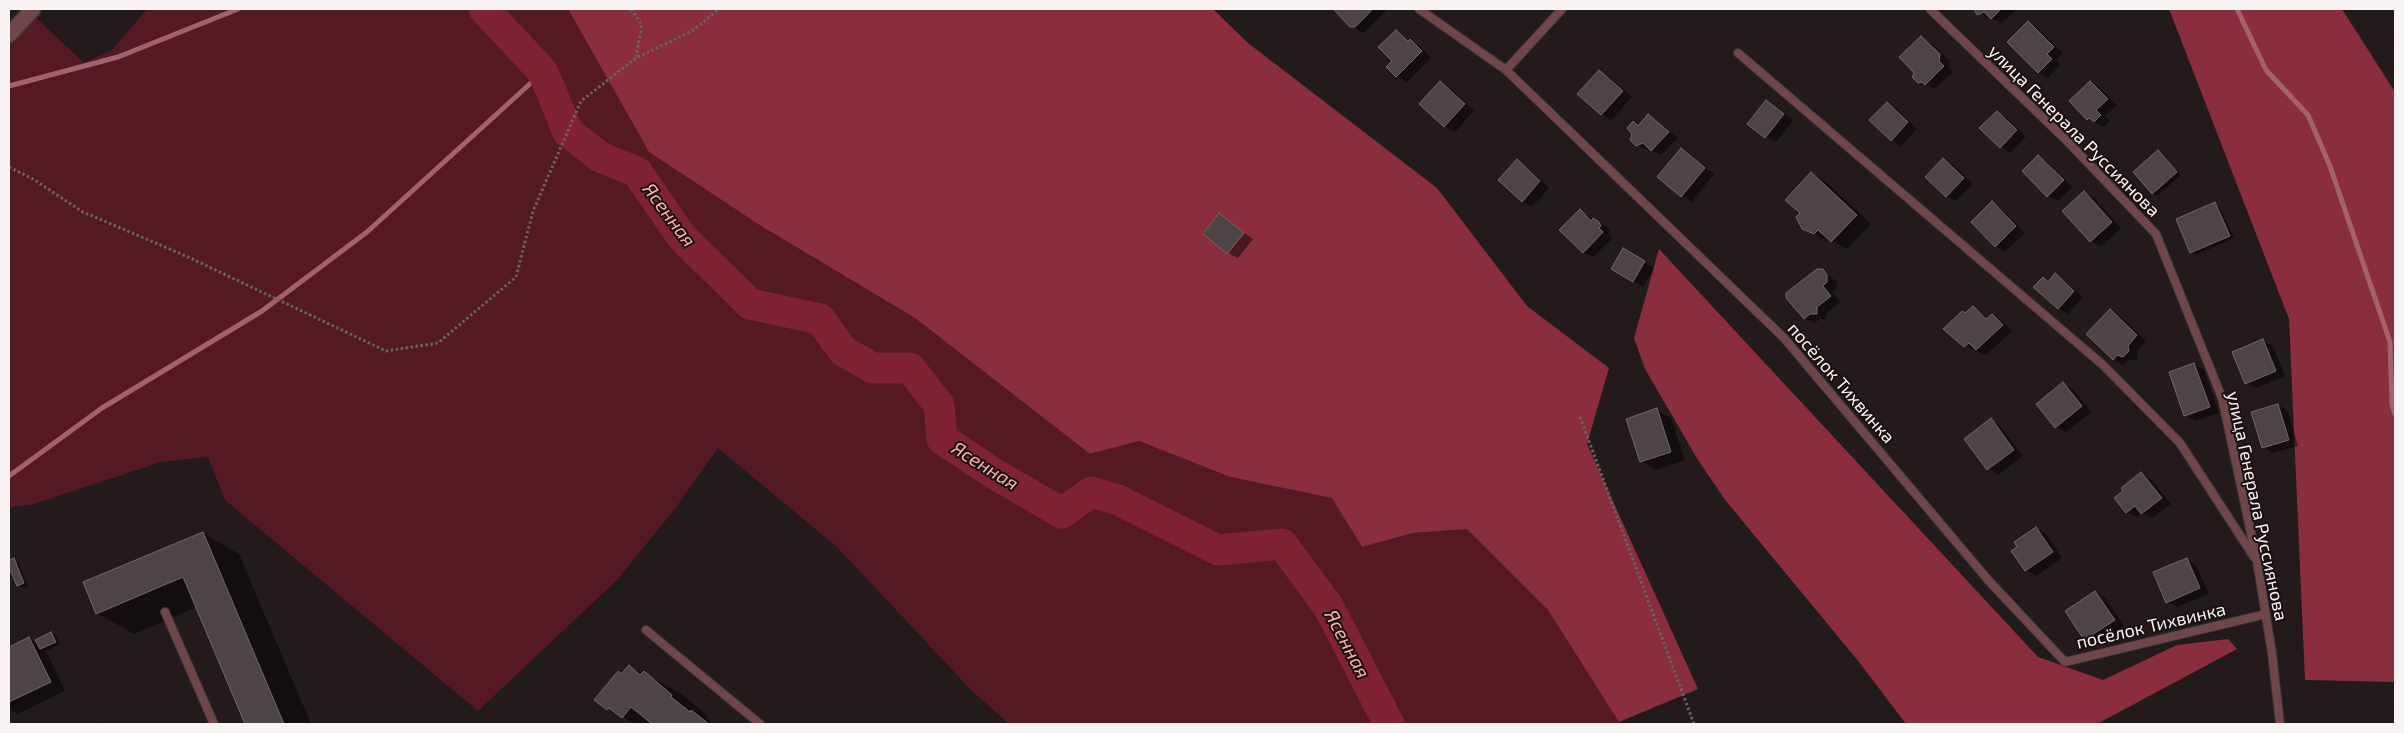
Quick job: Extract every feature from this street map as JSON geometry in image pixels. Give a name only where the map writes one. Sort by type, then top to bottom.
[{"type":"street","points":[[9,35],[33,9]]},
{"type":"lane","name":"посёлок Тихвинка","points":[[1418,9],[1506,70],[1784,338],[1989,581],[2065,662],[2266,614]]},
{"type":"lane","points":[[1506,70],[1562,9]]},
{"type":"lane","name":"улица Генерала Руссиянова","points":[[1930,9],[2066,140],[2156,234],[2222,398],[2257,561],[2272,653],[2280,724]]},
{"type":"lane","points":[[1738,53],[2103,365],[2180,443],[2257,561]]},
{"type":"lane","points":[[165,612],[214,724]]},
{"type":"lane","points":[[646,630],[760,724]]},
{"type":"path","points":[[631,9],[642,25],[636,58]]},
{"type":"path","points":[[9,167],[33,179],[83,212],[186,256],[386,351],[438,343],[516,277],[533,211],[581,101],[636,58],[692,31],[719,9]]},
{"type":"path","points":[[1580,417],[1694,724]]},
{"type":"shaded area","points":[[27,9],[84,63],[112,50],[147,9],[568,9],[649,152],[761,226],[915,318],[1090,454],[1139,441],[1230,477],[1333,498],[1362,547],[1413,533],[1467,529],[1548,610],[1622,724],[1009,724],[972,691],[837,547],[718,448],[674,510],[617,580],[478,711],[225,500],[208,457],[161,462],[31,505],[9,507],[9,42]]},
{"type":"shaded area","points":[[568,9],[1213,9],[1248,43],[1437,188],[1527,306],[1609,368],[1587,444],[1698,689],[1619,722],[1548,610],[1467,529],[1413,533],[1362,547],[1332,498],[1230,477],[1139,441],[1090,454],[915,318],[761,226],[649,152]]},
{"type":"shaded area","points":[[2169,9],[2342,9],[2395,92],[2395,682],[2305,680],[2289,319]]},
{"type":"shaded area","points":[[1659,249],[2038,657],[2103,680],[2177,645],[2228,639],[2237,649],[2097,724],[1906,724],[1859,662],[1726,501],[1698,460],[1645,369],[1634,338]]},
{"type":"building","points":[[1333,9],[1373,9],[1355,27],[1350,27]]},
{"type":"building","points":[[1974,9],[2001,9],[1991,19],[1984,12],[1977,15]]},
{"type":"building","points":[[2028,21],[2054,47],[2047,54],[2052,59],[2038,73],[2007,42]]},
{"type":"building","points":[[1396,30],[1408,41],[1410,39],[1422,51],[1396,77],[1386,67],[1392,61],[1378,47]]},
{"type":"building","points":[[1921,36],[1940,54],[1939,61],[1944,66],[1925,85],[1922,82],[1918,83],[1912,77],[1914,73],[1899,57]]},
{"type":"building","points":[[1599,70],[1623,91],[1601,115],[1577,94]]},
{"type":"building","points":[[1440,81],[1465,104],[1444,127],[1419,104]]},
{"type":"building","points":[[2090,81],[2108,99],[2096,110],[2101,115],[2094,122],[2089,118],[2087,120],[2069,101]]},
{"type":"building","points":[[1766,100],[1784,114],[1765,138],[1747,124]]},
{"type":"building","points":[[1887,102],[1908,122],[1891,141],[1869,120]]},
{"type":"building","points":[[1997,111],[2017,130],[2000,148],[1979,128]]},
{"type":"building","points":[[1648,114],[1669,132],[1651,151],[1643,143],[1636,146],[1630,140],[1632,134],[1627,128],[1633,121],[1638,126]]},
{"type":"building","points":[[1681,148],[1705,168],[1681,197],[1657,177]]},
{"type":"building","points":[[2158,150],[2177,172],[2152,194],[2133,172]]},
{"type":"building","points":[[2038,155],[2064,180],[2047,197],[2022,171]]},
{"type":"building","points":[[1943,158],[1964,178],[1946,197],[1925,177]]},
{"type":"building","points":[[1517,159],[1540,181],[1522,202],[1498,180]]},
{"type":"building","points":[[1811,172],[1857,215],[1831,242],[1818,230],[1814,234],[1802,229],[1796,217],[1800,213],[1785,200]]},
{"type":"building","points":[[2084,191],[2112,222],[2090,242],[2062,211]]},
{"type":"building","points":[[1992,201],[2016,226],[1995,247],[1971,222]]},
{"type":"building","points":[[2215,202],[2230,236],[2190,253],[2176,219]]},
{"type":"building","points":[[1580,209],[1591,221],[1593,218],[1598,221],[1601,226],[1599,228],[1603,232],[1583,253],[1559,230]]},
{"type":"building","points":[[1219,213],[1244,233],[1227,254],[1203,234]]},
{"type":"building","points":[[1623,248],[1645,261],[1633,282],[1611,269]]},
{"type":"building","points":[[1817,269],[1823,269],[1827,275],[1827,282],[1823,286],[1831,296],[1817,307],[1817,314],[1810,314],[1804,319],[1786,298],[1786,293]]},
{"type":"building","points":[[2055,273],[2074,291],[2058,309],[2033,287],[2043,277],[2048,282]]},
{"type":"building","points":[[1973,306],[1986,319],[1992,314],[2003,325],[1976,350],[1969,343],[1964,347],[1943,329],[1962,311],[1965,313]]},
{"type":"building","points":[[2110,309],[2137,335],[2128,346],[2129,351],[2123,357],[2117,355],[2113,360],[2086,334]]},
{"type":"building","points":[[2263,339],[2276,371],[2245,384],[2232,352]]},
{"type":"building","points":[[2194,363],[2210,407],[2184,416],[2169,372]]},
{"type":"building","points":[[2063,382],[2082,406],[2055,428],[2036,404]]},
{"type":"building","points":[[2278,404],[2289,440],[2262,448],[2251,412]]},
{"type":"building","points":[[1657,408],[1671,452],[1640,462],[1626,419]]},
{"type":"building","points":[[1991,418],[2014,450],[1987,470],[1964,439]]},
{"type":"building","points":[[2141,472],[2162,498],[2141,514],[2135,506],[2126,513],[2114,498],[2123,491],[2121,488]]},
{"type":"building","points":[[2036,527],[2053,552],[2025,571],[2011,551],[2017,547],[2014,542]]},
{"type":"building","points":[[203,532],[284,724],[245,724],[183,577],[96,614],[83,582]]},
{"type":"building","points":[[14,558],[24,583],[17,586],[9,567],[9,560]]},
{"type":"building","points":[[2187,558],[2200,588],[2166,603],[2153,572]]},
{"type":"building","points":[[2095,591],[2115,620],[2084,640],[2065,611]]},
{"type":"building","points":[[51,632],[56,642],[40,649],[35,640]]},
{"type":"building","points":[[29,637],[51,682],[9,702],[9,647]]},
{"type":"building","points":[[629,665],[640,675],[644,671],[672,695],[671,697],[709,724],[652,724],[631,707],[622,718],[594,700],[618,671],[621,674]]},
{"type":"waterway","points":[[9,86],[118,57],[238,9]]},
{"type":"waterway","name":"Ясенная","points":[[484,9],[543,72],[568,132],[600,157],[637,172],[682,237],[750,304],[820,319],[843,351],[873,368],[910,368],[939,405],[942,439],[993,473],[1062,513],[1091,492],[1118,500],[1218,550],[1282,544],[1328,606],[1389,724]]},
{"type":"waterway","points":[[2237,9],[2266,70],[2308,115],[2330,166],[2390,342],[2392,405],[2395,414]]},
{"type":"waterway","points":[[9,476],[102,408],[262,311],[367,232],[543,72]]}]
